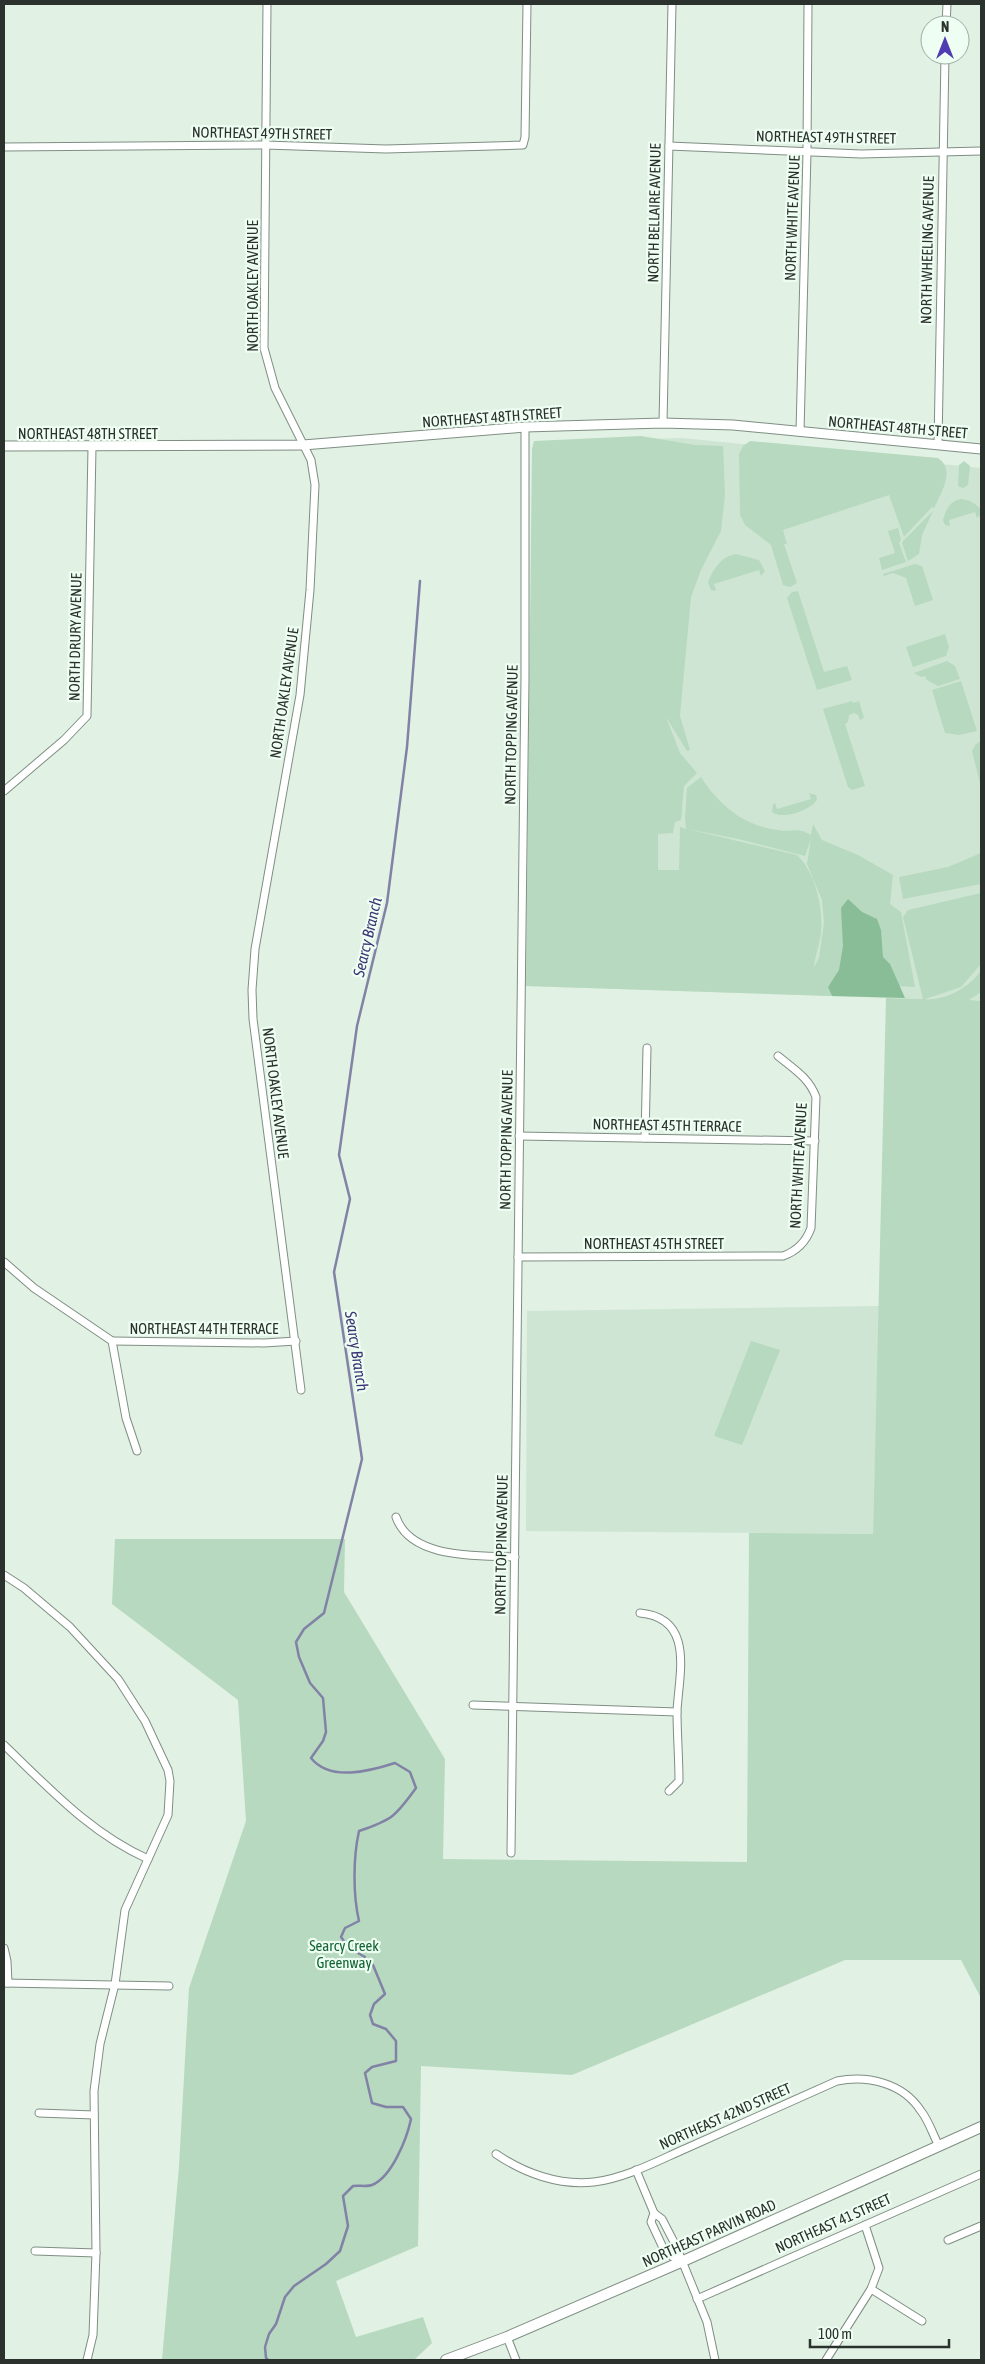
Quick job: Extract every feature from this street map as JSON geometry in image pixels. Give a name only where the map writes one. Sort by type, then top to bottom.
[{"type":"main road","name":"NORTHEAST PARVIN ROAD","points":[[446,2360],[507,2337],[682,2262],[981,2127]]},
{"type":"street","name":"NORTH OAKLEY AVENUE","points":[[267,4],[264,348],[275,388],[311,460],[315,485],[310,590],[300,695],[272,860],[254,949],[252,990],[253,1019],[301,1390]]},
{"type":"street","name":"NORTHEAST 49TH STREET","points":[[4,147],[265,145],[386,149],[523,145],[525,137],[527,4]]},
{"type":"street","name":"NORTH BELLAIRE AVENUE","points":[[663,423],[672,4]]},
{"type":"street","name":"NORTH WHITE AVENUE","points":[[800,432],[807,152],[808,4]]},
{"type":"street","name":"NORTH WHEELING AVENUE","points":[[938,445],[945,65]]},
{"type":"street","name":"NORTHEAST 49TH STREET","points":[[670,146],[861,154],[981,151]]},
{"type":"street","name":"NORTHEAST 48TH STREET","points":[[4,446],[303,445],[525,427],[663,423],[733,425],[981,449]]},
{"type":"street","name":"NORTH TOPPING AVENUE","points":[[511,1853],[525,678],[525,427]]},
{"type":"street","name":"NORTH DRURY AVENUE","points":[[4,791],[64,740],[88,716],[92,447]]},
{"type":"street","points":[[646,1138],[647,1048]]},
{"type":"street","name":"NORTH WHITE AVENUE","points":[[778,1056],[805,1077],[812,1086],[816,1109],[811,1228],[801,1246],[789,1254]]},
{"type":"street","name":"NORTHEAST 45TH TERRACE","points":[[519,1136],[815,1141]]},
{"type":"street","name":"NORTHEAST 45TH STREET","points":[[518,1257],[783,1256],[789,1254]]},
{"type":"street","points":[[4,1262],[34,1288],[112,1341],[126,1418],[137,1451]]},
{"type":"street","name":"NORTHEAST 44TH TERRACE","points":[[112,1341],[296,1341]]},
{"type":"street","points":[[396,1517],[413,1538],[434,1550],[446,1553],[515,1557]]},
{"type":"street","points":[[4,1575],[40,1601],[98,1656],[128,1693],[157,1745],[168,1770],[170,1781],[168,1815],[125,1910],[115,1984],[95,2067],[96,2253],[93,2340],[87,2360]]},
{"type":"street","points":[[640,1614],[650,1614],[665,1621],[676,1637],[682,1656],[677,1712],[679,1781],[669,1791]]},
{"type":"street","points":[[473,1705],[677,1712]]},
{"type":"street","points":[[4,1745],[78,1815],[124,1848],[148,1859]]},
{"type":"street","points":[[4,1948],[7,1961],[6,1983],[169,1986]]},
{"type":"street","name":"NORTHEAST 42ND STREET","points":[[496,2154],[531,2173],[566,2182],[594,2182],[636,2170],[837,2081],[850,2079],[867,2079],[880,2082],[894,2087],[913,2100],[922,2111],[939,2146]]},
{"type":"street","points":[[39,2113],[94,2115]]},
{"type":"street","points":[[636,2170],[654,2213],[662,2219],[676,2246],[709,2328],[715,2360]]},
{"type":"street","name":"NORTHEAST 41 STREET","points":[[697,2299],[981,2174]]},
{"type":"street","points":[[654,2213],[651,2222],[665,2252],[682,2262]]},
{"type":"street","points":[[826,2360],[870,2289],[879,2268],[865,2225]]},
{"type":"street","points":[[948,2240],[981,2226]]},
{"type":"street","points":[[35,2251],[96,2253]]},
{"type":"street","points":[[870,2289],[922,2321]]},
{"type":"street","points":[[507,2337],[516,2360]]},
{"type":"shaded area","points":[[682,438],[981,468],[981,1001],[526,986],[536,442]]},
{"type":"shaded area","points":[[879,1306],[873,1534],[526,1531],[527,1311]]},
{"type":"green space","points":[[641,436],[695,445],[723,446],[725,495],[721,531],[701,570],[691,597],[680,716],[690,750],[687,751],[666,717],[680,753],[697,773],[684,786],[681,820],[675,822],[673,833],[658,834],[658,870],[679,870],[680,827],[686,829],[687,788],[701,777],[724,805],[743,819],[754,824],[783,831],[798,830],[811,835],[813,824],[822,840],[858,855],[893,875],[890,904],[901,912],[915,987],[831,982],[828,987],[832,996],[526,986],[532,449],[534,441]],"holes":[[[687,829],[738,839],[805,856],[811,839],[807,864],[822,900],[824,923],[819,958],[814,967],[820,941],[821,912],[817,891],[804,862],[797,855]]]},
{"type":"green space","points":[[750,441],[938,458],[946,469],[945,482],[934,508],[932,507],[904,537],[889,495],[783,530],[787,544],[784,544],[797,583],[790,587],[783,585],[771,545],[745,525],[740,515],[739,454],[743,446]]},
{"type":"green space","points":[[964,461],[970,466],[968,485],[963,488],[958,486],[959,465]]},
{"type":"green space","points":[[961,499],[974,503],[981,509],[981,515],[977,518],[975,512],[949,520],[950,526],[945,525],[943,520],[947,509],[951,504]]},
{"type":"green space","points":[[933,511],[922,535],[919,554],[908,561],[902,543]]},
{"type":"green space","points":[[898,528],[901,540],[899,543],[906,562],[882,570],[879,558],[895,553],[888,531]]},
{"type":"green space","points":[[736,554],[759,560],[765,571],[761,576],[759,570],[714,584],[716,591],[711,590],[708,582],[715,568],[726,558]]},
{"type":"green space","points":[[915,564],[922,566],[933,600],[915,606],[906,578],[893,573],[884,576],[883,574]]},
{"type":"green space","points":[[798,591],[824,672],[847,666],[852,680],[817,690],[787,598],[792,592]]},
{"type":"green space","points":[[945,634],[949,647],[946,656],[913,667],[906,647]]},
{"type":"green space","points":[[947,661],[955,666],[960,679],[938,686],[927,680],[925,676],[921,677],[914,673]]},
{"type":"green space","points":[[961,681],[977,731],[959,735],[945,733],[932,690]]},
{"type":"green space","points":[[852,701],[853,703],[859,701],[864,718],[860,720],[858,715],[854,713],[849,715],[848,722],[845,724],[865,786],[852,790],[848,787],[823,709]]},
{"type":"green space","points":[[981,741],[981,787],[972,751],[976,744]]},
{"type":"green space","points":[[809,793],[816,795],[817,800],[808,808],[789,815],[772,812],[773,804],[775,803],[777,809],[811,799]]},
{"type":"green space","points":[[981,853],[981,884],[903,899],[899,877],[948,867]]},
{"type":"green space","name":"Searcy Creek Greenway","points":[[981,893],[981,964],[961,987],[925,999],[941,998],[956,992],[981,971],[981,992],[969,1000],[981,1001],[981,1998],[961,1960],[845,1960],[572,2075],[421,2066],[418,2246],[336,2281],[356,2337],[423,2317],[432,2343],[414,2360],[162,2360],[179,2166],[189,1988],[246,1821],[238,1700],[112,1604],[115,1539],[345,1539],[344,1592],[445,1759],[443,1859],[747,1862],[749,1533],[873,1534],[886,998],[923,999],[903,917],[908,910]]},
{"type":"green space","points":[[848,899],[862,912],[877,919],[881,930],[883,957],[890,964],[905,998],[832,996],[828,987],[839,970],[843,946],[841,908]]},
{"type":"green space","points":[[751,1341],[780,1350],[742,1445],[714,1436]]},
{"type":"waterway","name":"Searcy Branch","points":[[365,1957],[349,1948],[341,1937],[345,1928],[359,1921],[354,1876],[359,1831],[379,1824],[392,1816],[416,1788],[410,1772],[395,1763],[362,1771],[339,1772],[329,1770],[311,1758],[323,1741],[326,1732],[323,1698],[310,1683],[299,1657],[296,1642],[304,1629],[324,1613],[362,1459],[334,1272],[350,1199],[339,1155],[357,1026],[387,903],[407,747],[420,581]]},
{"type":"waterway","name":"Searcy Branch","points":[[268,2360],[265,2347],[269,2334],[276,2324],[285,2297],[294,2286],[326,2264],[340,2251],[348,2226],[343,2196],[353,2186],[372,2185],[386,2174],[398,2156],[409,2127],[411,2119],[403,2107],[386,2107],[372,2103],[365,2073],[372,2067],[396,2061],[396,2041],[386,2029],[373,2024],[370,2015],[374,2004],[385,1994],[373,1965]]}]
